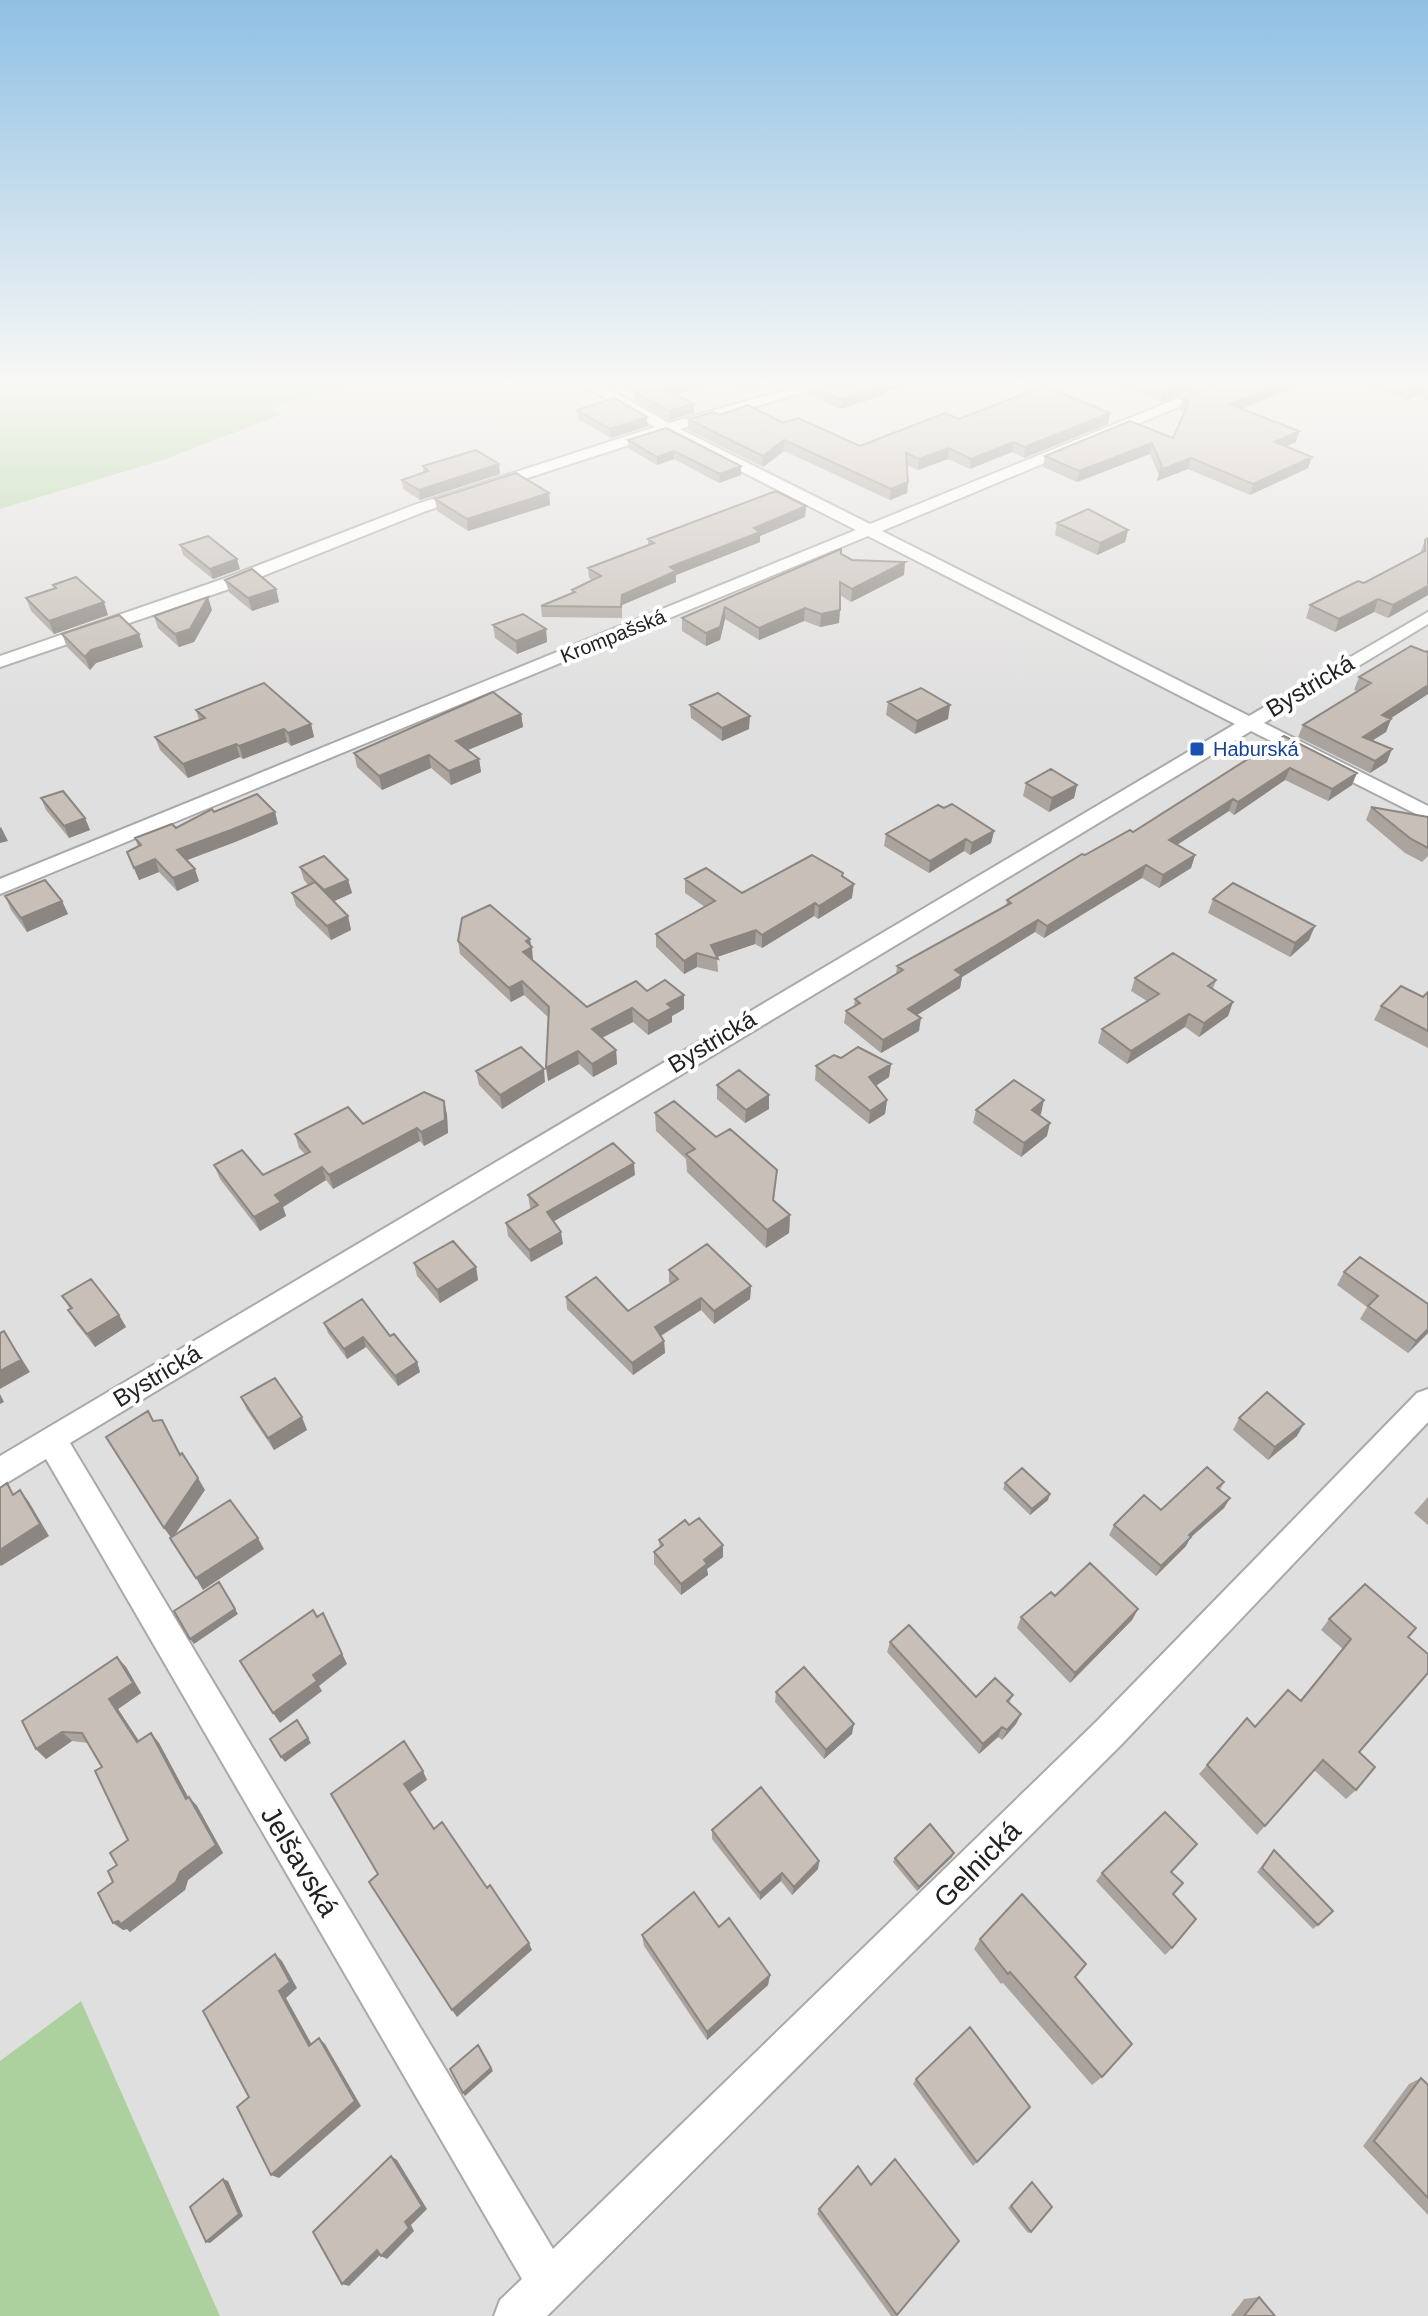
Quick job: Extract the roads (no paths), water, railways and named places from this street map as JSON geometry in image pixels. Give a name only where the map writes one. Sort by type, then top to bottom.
[{"type":"street","points":[[0,662],[229,583],[420,508],[469,492]]},
{"type":"street","points":[[794,492],[1428,814]]},
{"type":"street","name":"Krompašská","points":[[0,887],[965,492]]},
{"type":"street","name":"Bystrická","points":[[0,1473],[51,1439],[1428,617]]},
{"type":"street","name":"Gelnická","points":[[516,2316],[1098,1744],[1428,1402]]},
{"type":"street","name":"Jelšavská","points":[[51,1439],[549,2283]]},
{"type":"place","name":"Haburská","points":[[1197,749]]}]
